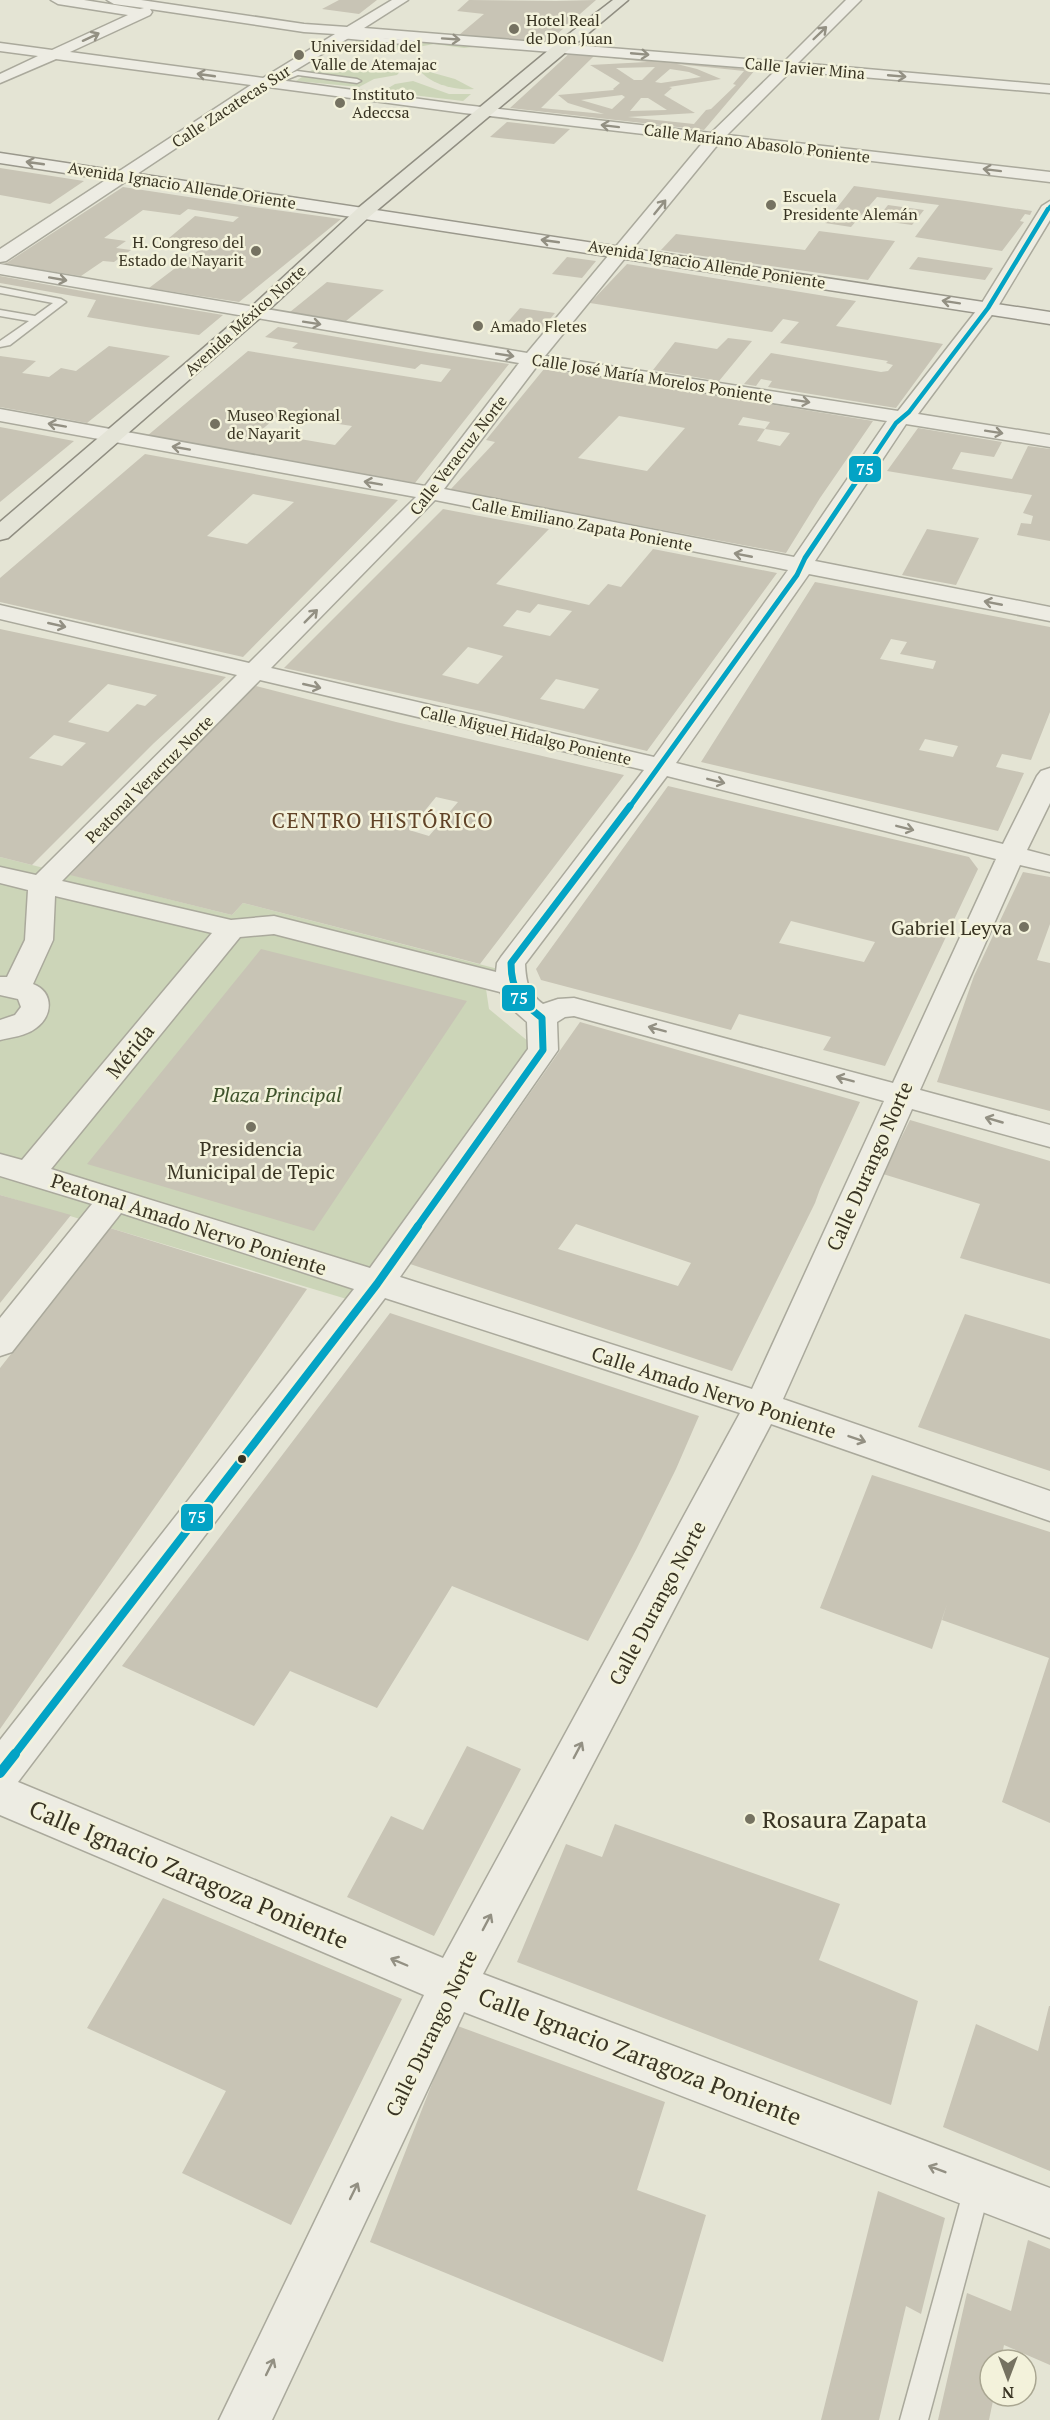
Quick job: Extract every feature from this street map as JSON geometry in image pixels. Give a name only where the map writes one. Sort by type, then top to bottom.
[{"type":"main road","name":"Avenida México Norte","points":[[0,533],[255,313],[363,213],[561,47],[621,0]]},
{"type":"street","points":[[58,0],[250,29],[346,35]]},
{"type":"street","points":[[114,0],[163,3],[256,22],[346,35]]},
{"type":"street","name":"Calle Zacatecas Sur","points":[[0,257],[268,80],[401,0]]},
{"type":"street","name":"Calle Veracruz Norte","points":[[255,673],[430,494],[533,359],[715,138],[854,0]]},
{"type":"street","points":[[0,79],[163,3]]},
{"type":"street","name":"Calle Javier Mina","points":[[346,35],[561,47],[1050,89]]},
{"type":"street","name":"Calle Mariano Abasolo Poniente","points":[[0,47],[268,80],[464,109],[487,109],[1050,177]]},
{"type":"street","name":"Avenida Ignacio Allende Oriente","points":[[0,158],[363,213]]},
{"type":"street","points":[[542,1018],[519,1001],[510,985],[511,963],[659,766],[800,567],[900,417],[909,412],[988,308],[1050,206]]},
{"type":"street","name":"Avenida Ignacio Allende Poniente","points":[[363,213],[1050,318]]},
{"type":"street","name":"Calle José María Morelos Poniente","points":[[0,269],[533,359],[1050,441]]},
{"type":"street","name":"Calle Emiliano Zapata Poniente","points":[[0,415],[430,494],[1050,614]]},
{"type":"street","name":"Calle Miguel Hidalgo Poniente","points":[[0,612],[659,766],[1050,864]]},
{"type":"street","name":"Peatonal Veracruz Norte","points":[[42,885],[255,673]]},
{"type":"street","name":"Calle Durango Norte","points":[[245,2420],[453,1985],[762,1406],[1011,855],[1050,776]]},
{"type":"street","points":[[0,875],[231,929],[274,925],[510,985]]},
{"type":"street","points":[[0,1030],[19,1025],[29,1019],[35,1010],[36,1002],[32,994],[9,986],[39,940],[42,885]]},
{"type":"street","name":"Mérida","points":[[15,1170],[231,929]]},
{"type":"street","points":[[542,1018],[558,1008],[574,1007],[902,1094],[1050,1136]]},
{"type":"street","points":[[0,1773],[377,1284],[543,1050],[542,1018]]},
{"type":"street","name":"Peatonal Amado Nervo Poniente","points":[[15,1170],[114,1199],[377,1284]]},
{"type":"street","points":[[0,1343],[114,1199]]},
{"type":"street","name":"Calle Amado Nervo Poniente","points":[[377,1284],[762,1406],[1050,1506]]},
{"type":"street","name":"Calle Ignacio Zaragoza Poniente","points":[[0,1795],[453,1985],[1050,2214]]},
{"type":"lane","points":[[346,35],[412,43]]},
{"type":"lane","points":[[268,80],[283,79],[297,73],[357,81]]},
{"type":"lane","points":[[0,290],[61,302],[6,343],[0,344]]},
{"type":"lane","points":[[0,313],[38,320]]},
{"type":"lane","points":[[914,2420],[978,2185]]},
{"type":"green space","points":[[358,40],[413,46],[422,42],[483,46],[464,48],[434,44],[396,51],[340,51]]},
{"type":"green space","points":[[402,69],[397,75],[374,79],[359,87],[296,81],[312,70]]},
{"type":"green space","points":[[419,69],[455,79],[474,89],[460,89],[444,85],[429,79]]},
{"type":"green space","points":[[413,81],[449,94],[471,94],[463,101],[385,90],[395,84]]},
{"type":"green space","name":"Plaza Principal","points":[[0,857],[232,915],[243,903],[498,969],[486,989],[489,1009],[529,1042],[531,1054],[350,1300],[0,1195]]},
{"type":"building","points":[[339,0],[377,0],[359,14],[322,9]]},
{"type":"building","points":[[469,0],[596,0],[548,42],[459,35],[484,14],[457,11]]},
{"type":"building","points":[[572,51],[755,70],[704,130],[510,108]],"holes":[[[594,56],[647,62],[590,65],[620,83],[614,90],[558,95],[568,103],[604,114],[541,108]],[[677,64],[744,71],[733,84],[736,85],[711,109],[706,110],[694,124],[628,117],[695,113],[664,95],[672,88],[669,87],[721,79]],[[655,67],[642,80],[634,80],[616,68]],[[670,69],[689,72],[701,77],[655,82]],[[622,95],[625,97],[612,109],[581,100]],[[641,98],[648,98],[667,110],[630,111]]]},
{"type":"building","points":[[507,122],[570,129],[554,144],[490,137]]},
{"type":"building","points":[[0,168],[84,181],[50,204],[0,195]]},
{"type":"building","points":[[854,186],[1032,211],[1030,215],[1025,214],[1020,221],[1024,222],[1002,251],[915,237],[939,205],[877,197],[851,227],[825,223]]},
{"type":"building","points":[[123,187],[341,219],[239,302],[149,288],[199,250],[162,244],[195,216],[233,222],[239,217],[188,209],[180,215],[143,210],[104,238],[126,241],[116,248],[131,250],[114,262],[103,261],[81,276],[5,264]]},
{"type":"building","points":[[888,205],[924,210],[912,225],[876,220]]},
{"type":"building","points":[[819,231],[895,241],[868,280],[661,250],[676,234],[805,250]]},
{"type":"building","points":[[567,257],[596,261],[582,278],[552,274]]},
{"type":"building","points":[[918,257],[993,268],[985,280],[909,269]]},
{"type":"building","points":[[627,264],[856,301],[836,326],[943,344],[896,408],[768,387],[772,381],[761,379],[756,386],[744,384],[771,353],[881,372],[888,371],[893,365],[886,363],[888,361],[780,343],[799,322],[783,319],[772,332],[590,303]]},
{"type":"building","points":[[0,276],[223,315],[199,335],[87,317],[96,300],[0,283]]},
{"type":"building","points":[[327,282],[384,290],[346,321],[290,312]]},
{"type":"building","points":[[520,308],[555,313],[542,329],[506,324]]},
{"type":"building","points":[[278,327],[509,364],[415,483],[147,436],[248,351],[441,382],[451,369],[421,364],[415,369],[292,348],[298,343],[265,337]],"holes":[[[279,415],[352,426],[335,445],[259,432]]]},
{"type":"building","points":[[728,338],[752,341],[719,381],[653,370],[675,342],[717,349]]},
{"type":"building","points":[[109,346],[170,356],[87,423],[0,407],[0,356],[36,361],[22,373],[49,377],[61,368],[76,371]]},
{"type":"building","points":[[544,369],[873,421],[820,498],[786,553],[450,490],[495,442],[486,440]],"holes":[[[619,416],[685,428],[647,471],[578,458]],[[743,417],[770,422],[765,429],[738,425]],[[765,429],[790,433],[780,446],[757,441]]]},
{"type":"building","points":[[0,427],[74,441],[0,502]]},
{"type":"building","points":[[918,428],[1002,442],[994,457],[961,452],[952,469],[1012,479],[1028,446],[1050,449],[1050,541],[1017,535],[1021,523],[1031,524],[1033,516],[1023,513],[1032,495],[887,471]]},
{"type":"building","points":[[145,454],[398,500],[243,657],[0,602],[0,578]],"holes":[[[253,494],[294,502],[247,544],[207,536]]]},
{"type":"building","points":[[443,509],[549,529],[496,584],[589,605],[608,584],[621,587],[653,549],[777,573],[647,751],[494,714],[284,668]],"holes":[[[538,604],[572,611],[550,636],[503,626],[517,610],[530,613]],[[468,647],[503,656],[478,684],[442,675]],[[556,679],[599,689],[584,709],[540,699]]]},
{"type":"building","points":[[927,529],[979,538],[956,585],[902,575]]},
{"type":"building","points":[[815,582],[1050,627],[1050,712],[1031,760],[1002,754],[996,767],[1024,773],[998,831],[701,762]],"holes":[[[891,639],[907,642],[900,654],[936,661],[933,669],[880,659]],[[925,739],[958,746],[953,757],[919,750]]]},
{"type":"building","points":[[0,629],[226,677],[154,743],[32,865],[0,857]],"holes":[[[108,684],[157,695],[145,706],[137,704],[108,732],[68,722]],[[54,735],[86,743],[62,766],[29,758]]]},
{"type":"building","points":[[256,686],[396,722],[624,775],[480,964],[243,903],[232,915],[70,875],[168,770]],"holes":[[[436,797],[458,802],[429,836],[409,830]]]},
{"type":"building","points":[[668,786],[969,857],[978,869],[885,1066],[823,1050],[831,1037],[739,1014],[731,1030],[541,980],[536,969]],"holes":[[[791,921],[875,942],[864,962],[779,943]]]},
{"type":"building","points":[[1023,872],[1050,877],[1050,924],[1037,960],[1050,963],[1050,1111],[937,1082],[974,976]]},
{"type":"building","name":"Presidencia Municipal de Tepic","points":[[261,949],[467,1001],[314,1231],[87,1164]]},
{"type":"building","points":[[580,1022],[860,1102],[815,1203],[732,1371],[410,1264]],"holes":[[[576,1224],[691,1263],[678,1286],[558,1249]]]},
{"type":"building","points":[[910,1120],[1050,1161],[1050,1284],[960,1258],[980,1204],[883,1174]]},
{"type":"building","points":[[0,1195],[71,1215],[0,1303]]},
{"type":"building","points":[[110,1228],[307,1289],[0,1729],[0,1368]]},
{"type":"building","points":[[390,1313],[699,1416],[676,1469],[588,1641],[452,1586],[377,1708],[290,1671],[254,1726],[122,1666]]},
{"type":"building","points":[[965,1314],[1050,1339],[1050,1471],[918,1427]]},
{"type":"building","points":[[872,1475],[1050,1532],[1050,1823],[1002,1802],[1049,1658],[942,1620],[947,1604],[932,1649],[820,1608]]},
{"type":"building","points":[[467,1746],[521,1769],[434,1936],[347,1897],[391,1816],[423,1830]]},
{"type":"building","points":[[615,1824],[840,1904],[819,1960],[918,2001],[891,2105],[517,1962],[566,1844],[602,1857]]},
{"type":"building","points":[[163,1898],[402,1999],[291,2225],[182,2173],[226,2091],[87,2028]]},
{"type":"building","points":[[1049,2006],[1050,2171],[943,2127],[976,2024],[1038,2051]]},
{"type":"building","points":[[455,2025],[665,2102],[637,2190],[706,2215],[663,2362],[370,2242]]},
{"type":"building","points":[[878,2191],[945,2218],[921,2314],[906,2306],[879,2420],[821,2420]]},
{"type":"building","points":[[1028,2240],[1050,2249],[1050,2365],[1038,2360],[1038,2348],[1011,2348],[1004,2345],[1003,2348],[978,2348],[978,2408],[992,2408],[989,2420],[938,2420],[967,2293],[1011,2311]]},
{"type":"transit line","name":"75","points":[[0,1773],[377,1284],[543,1050],[542,1018],[526,1006],[517,995],[512,982],[511,963],[666,759],[797,575],[805,558],[896,423],[909,412],[988,308],[1050,206]]},
{"type":"place","name":"Hotel Real de Don Juan","points":[[514,29]]},
{"type":"place","name":"Universidad del Valle de Atemajac","points":[[299,55]]},
{"type":"place","name":"Instituto Adeccsa","points":[[340,103]]},
{"type":"place","name":"Escuela Presidente Alemán","points":[[771,205]]},
{"type":"place","name":"H. Congreso del Estado de Nayarit","points":[[256,251]]},
{"type":"place","name":"Amado Fletes","points":[[478,326]]},
{"type":"place","name":"Museo Regional de Nayarit","points":[[215,424]]},
{"type":"place","name":"Gabriel Leyva","points":[[1024,927]]},
{"type":"place","name":"Presidencia Municipal de Tepic","points":[[251,1127]]},
{"type":"place","name":"Rosaura Zapata","points":[[750,1819]]},
{"type":"district","name":"CENTRO HISTÓRICO","points":[[383,820]]}]
